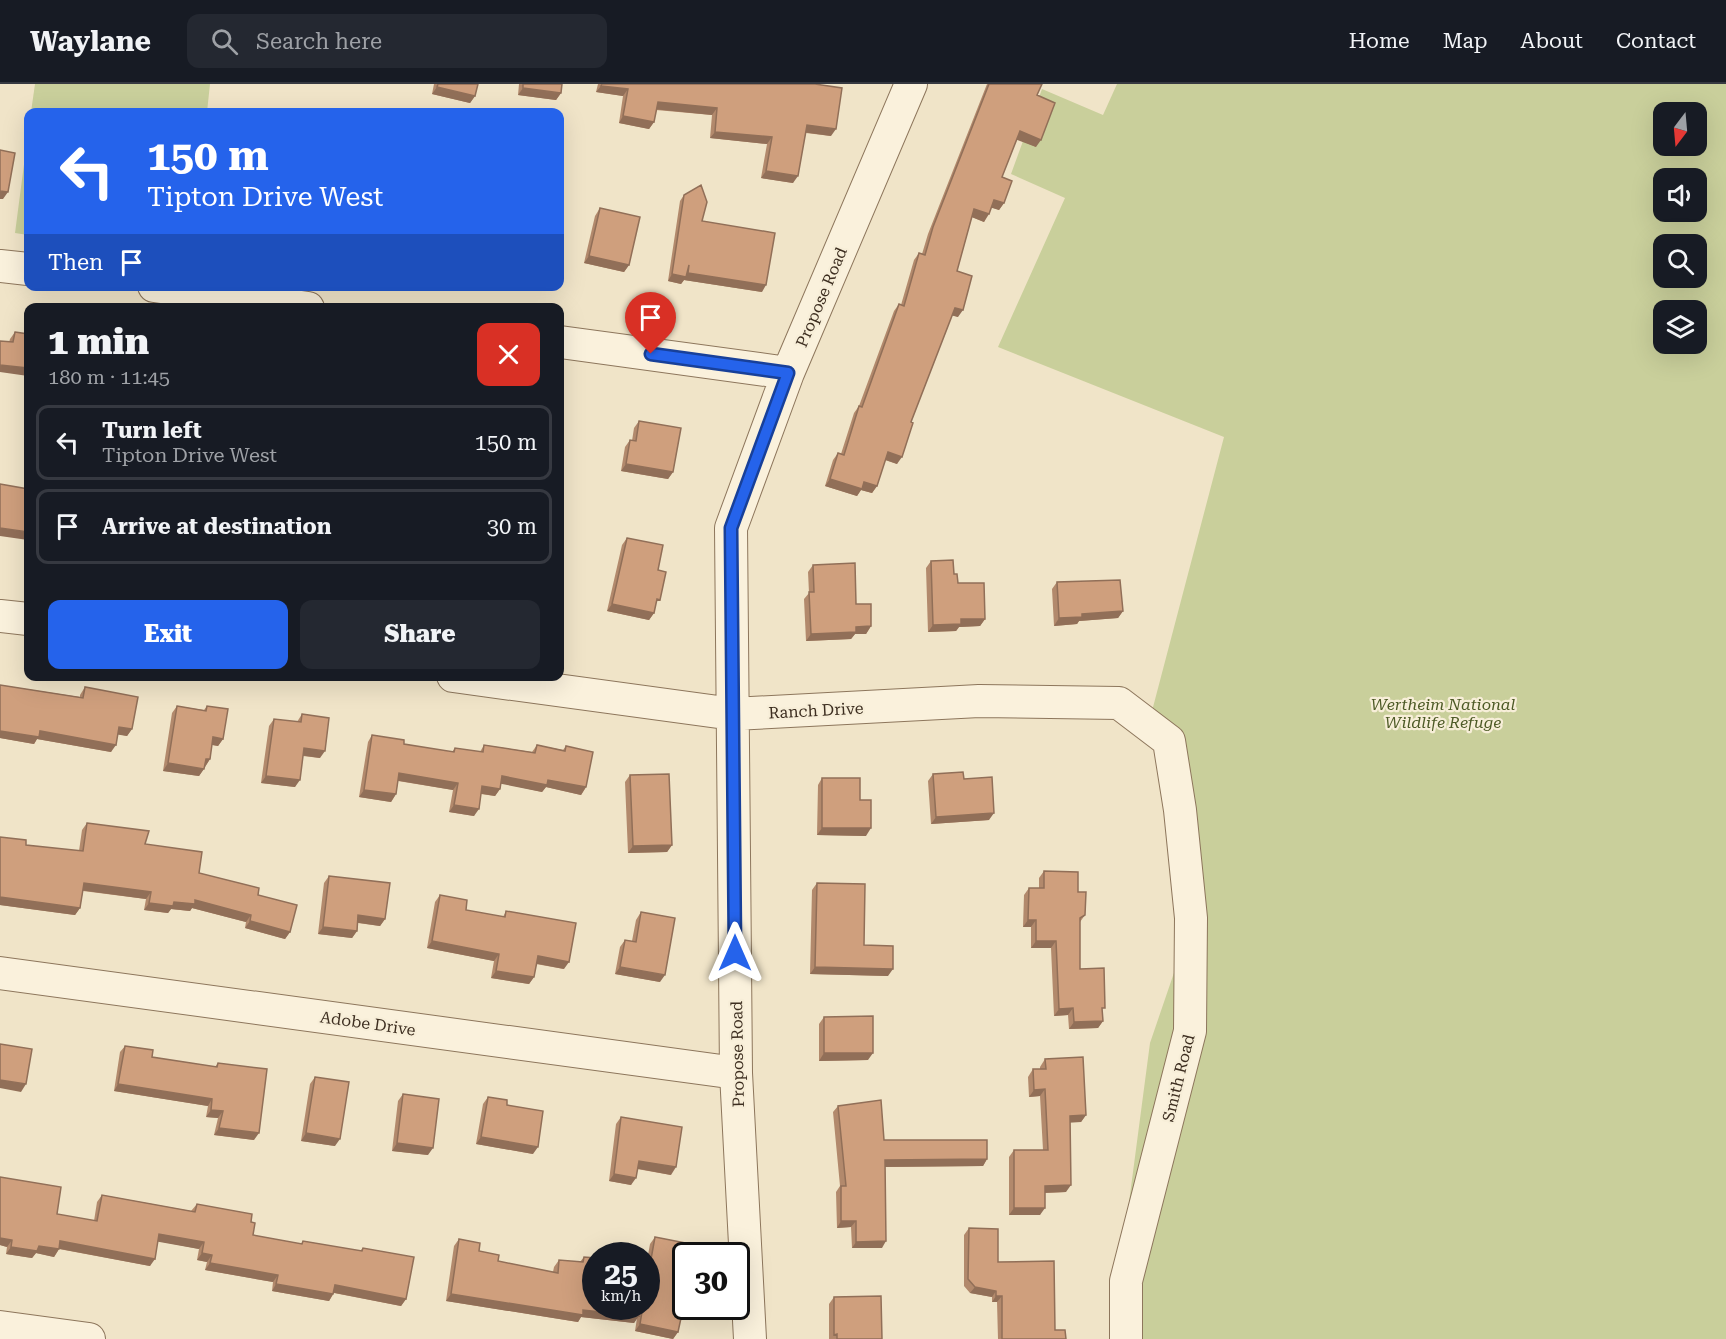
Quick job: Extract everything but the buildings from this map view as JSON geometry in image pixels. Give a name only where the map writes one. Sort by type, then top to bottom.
[{"type":"street","name":"Propose Road","points":[[750,1339],[736,1073],[731,528],[788,373],[911,84]]},
{"type":"street","points":[[0,266],[24,269]]},
{"type":"street","points":[[189,291],[273,303]]},
{"type":"street","points":[[564,343],[788,373]]},
{"type":"street","points":[[0,616],[24,619]]},
{"type":"street","name":"Ranch Drive","points":[[490,681],[733,714],[979,701],[1119,703],[1169,741]]},
{"type":"street","name":"Smith Road","points":[[1126,1339],[1126,1281],[1190,1031],[1191,918],[1180,810],[1169,741]]},
{"type":"street","name":"Adobe Drive","points":[[0,973],[736,1073]]},
{"type":"street","points":[[0,1327],[89,1339]]},
{"type":"green space","points":[[35,84],[210,84],[207,108],[32,108]]},
{"type":"green space","name":"Wertheim National Wildlife Refuge","points":[[1117,84],[1726,84],[1726,1339],[1111,1339],[1150,1043],[1191,923],[1152,711],[1224,437],[998,347],[1065,198],[1011,174],[1042,89],[1103,115]]},
{"type":"green space","points":[[24,164],[24,234],[15,233]]},
{"type":"route","points":[[651,354],[788,373],[731,528],[735,953]]}]
